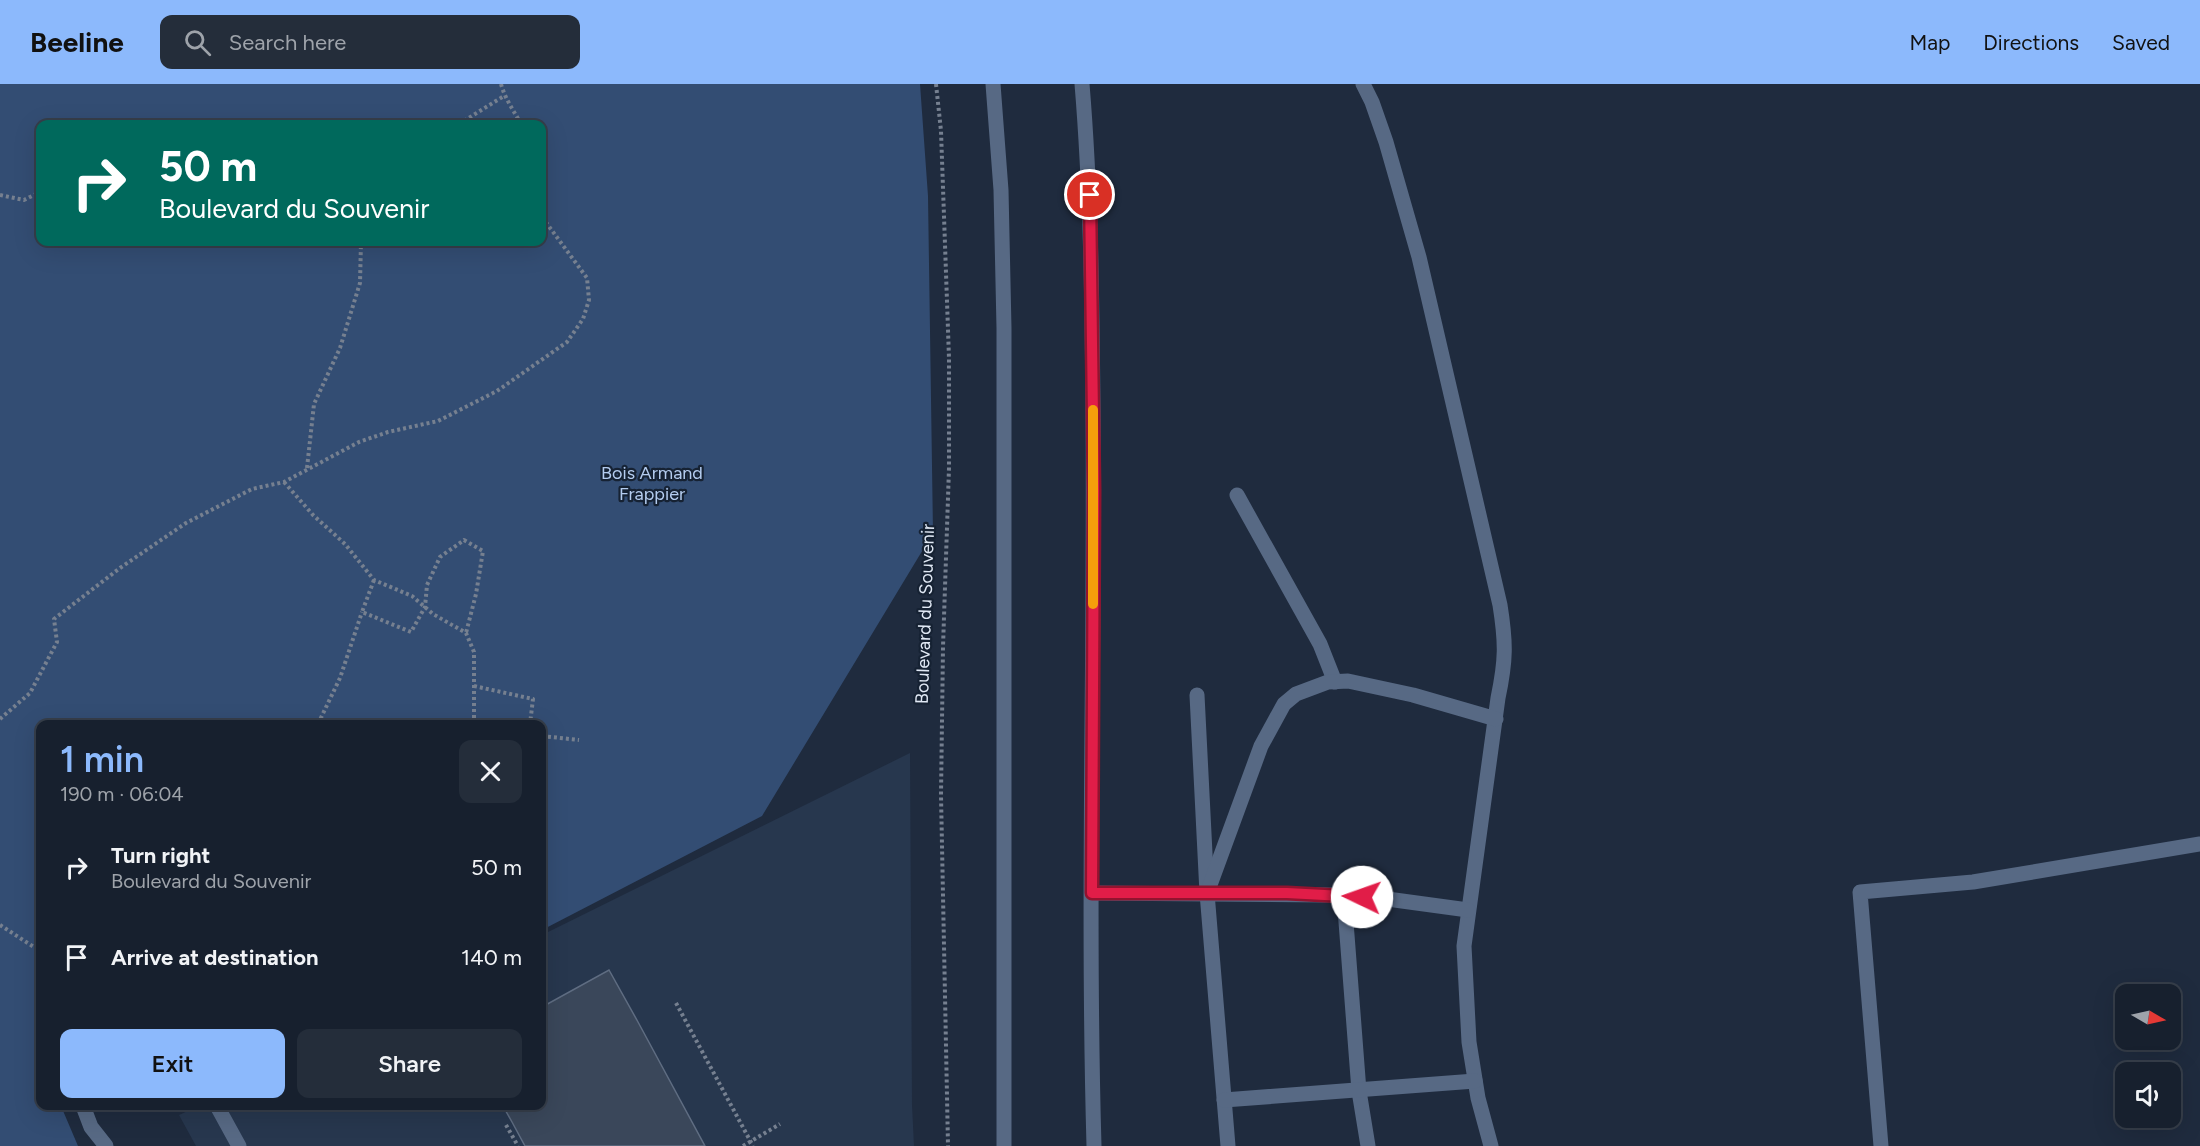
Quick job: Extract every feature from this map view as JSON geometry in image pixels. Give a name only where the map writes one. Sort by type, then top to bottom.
[{"type":"street","points":[[993,84],[1001,190],[1004,328],[1004,1146]]},
{"type":"street","points":[[1082,84],[1090,195],[1092,295],[1094,1146]]},
{"type":"street","points":[[1363,84],[1386,142],[1419,257],[1500,605],[1506,643],[1505,666],[1464,946],[1469,1042],[1475,1081],[1491,1146]]},
{"type":"street","points":[[1237,495],[1320,644],[1335,682]]},
{"type":"street","points":[[1207,893],[1257,756],[1272,723],[1284,704],[1296,694],[1313,686],[1348,681],[1413,695],[1496,718]]},
{"type":"street","points":[[1197,695],[1207,893],[1228,1146]]},
{"type":"street","points":[[1881,1146],[1860,892],[1973,882],[2200,844]]},
{"type":"street","points":[[1092,893],[1344,896],[1380,898],[1468,910]]},
{"type":"street","points":[[1344,896],[1359,1091],[1368,1146]]},
{"type":"street","points":[[1224,1100],[1475,1081]]},
{"type":"street","points":[[85,1110],[91,1127],[106,1146]]},
{"type":"street","points":[[219,1110],[239,1146]]},
{"type":"path","points":[[501,84],[504,96],[519,120]]},
{"type":"path","name":"Boulevard du Souvenir","points":[[936,84],[941,131],[949,358],[949,468],[941,795],[948,1146]]},
{"type":"path","points":[[465,120],[504,96]]},
{"type":"path","points":[[0,195],[24,200],[36,194]]},
{"type":"path","points":[[0,719],[30,693],[57,642],[54,619],[120,568],[186,523],[252,489],[284,482],[358,442],[388,432],[438,421],[497,391],[567,342],[583,319],[589,300],[587,278],[546,222]]},
{"type":"path","points":[[307,469],[314,404],[340,348],[360,283],[361,246]]},
{"type":"path","points":[[284,482],[313,515],[345,544],[374,580],[411,597],[466,633],[474,652],[474,720]]},
{"type":"path","points":[[363,612],[411,632],[425,607],[427,585],[440,556],[464,540],[483,551],[476,594],[466,633]]},
{"type":"path","points":[[320,720],[340,678],[374,580]]},
{"type":"path","points":[[474,686],[533,699],[530,720]]},
{"type":"path","points":[[546,736],[579,740]]},
{"type":"path","points":[[0,925],[36,948]]},
{"type":"path","points":[[676,1003],[752,1144]]},
{"type":"path","points":[[742,1146],[752,1144],[780,1124]]},
{"type":"path","points":[[506,1125],[518,1146]]},
{"type":"shaded area","points":[[910,753],[914,1146],[196,1146],[179,1115],[190,1110],[546,1110],[546,933]]},
{"type":"green space","name":"Bois Armand Frappier","points":[[0,84],[920,84],[928,196],[933,533],[762,816],[546,928],[546,720],[36,720],[36,1110],[63,1110],[78,1146],[0,1146]]},
{"type":"building","points":[[609,970],[705,1146],[525,1146],[505,1110],[546,1110],[546,1005]]},
{"type":"slow traffic","points":[[1093,410],[1093,604]]},
{"type":"route","points":[[1090,195],[1094,490],[1092,893],[1287,893],[1362,897]]}]
